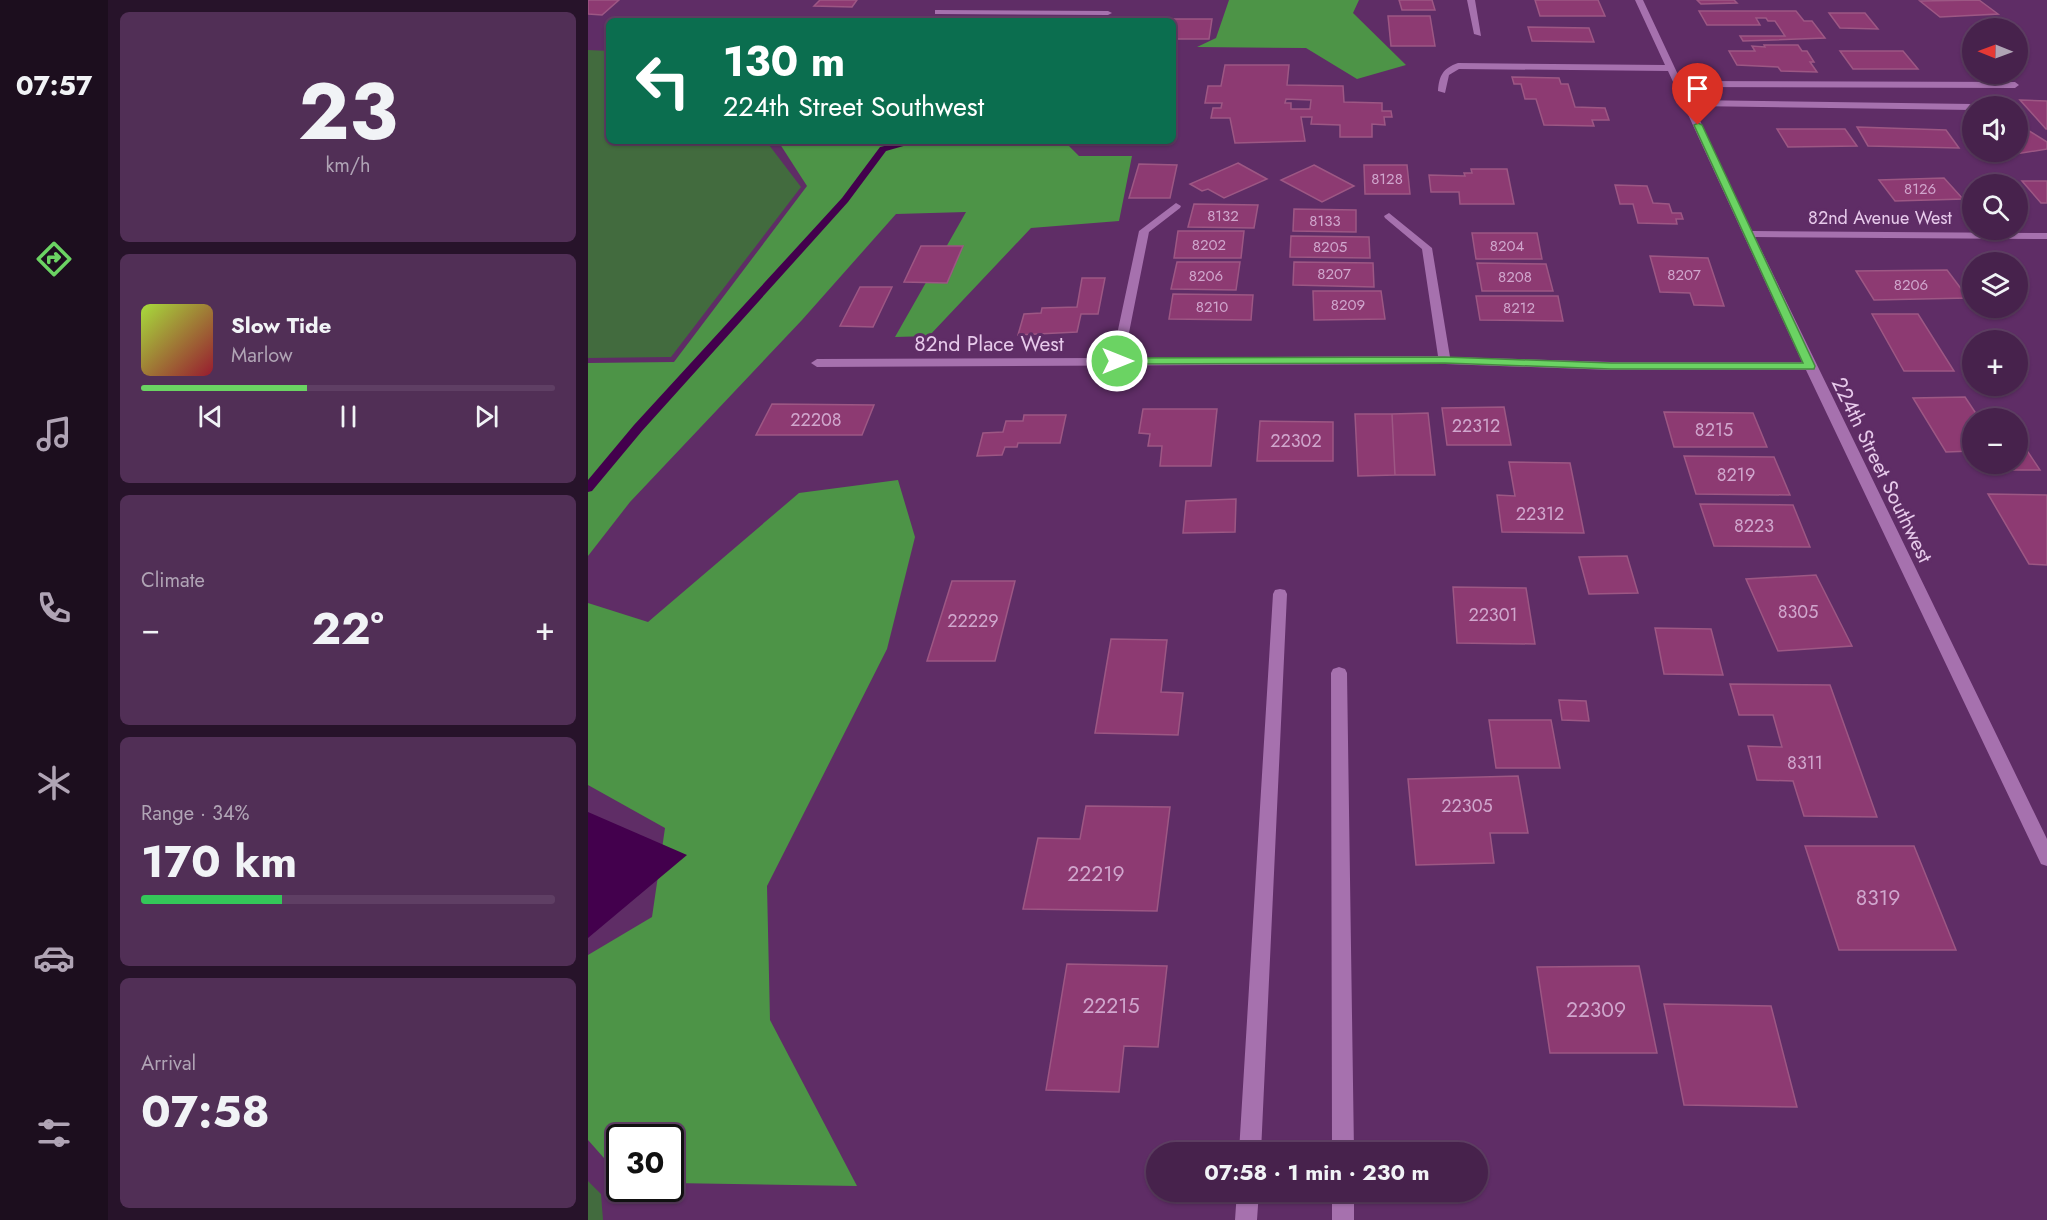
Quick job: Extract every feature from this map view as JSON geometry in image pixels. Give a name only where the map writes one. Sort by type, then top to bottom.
[{"type":"street","points":[[934,18],[945,0]]},
{"type":"street","points":[[1471,0],[1478,34]]},
{"type":"street","name":"224th Street Southwest","points":[[1639,0],[1810,366],[2047,858]]},
{"type":"street","points":[[938,12],[1108,13]]},
{"type":"street","points":[[1442,91],[1443,76],[1449,69],[1458,66],[1671,68]]},
{"type":"street","points":[[1678,84],[2015,86]]},
{"type":"street","points":[[1688,103],[1962,107]]},
{"type":"street","points":[[1117,361],[1144,231],[1176,206]]},
{"type":"street","points":[[1389,216],[1427,248],[1445,360]]},
{"type":"street","name":"82nd Avenue West","points":[[1748,234],[2047,236]]},
{"type":"street","name":"82nd Place West","points":[[817,363],[1445,360],[1611,366],[1810,366]]},
{"type":"street","points":[[1251,1142],[1280,594]]},
{"type":"street","points":[[1339,673],[1343,1142]]},
{"type":"street","points":[[1246,1220],[1247,1202]]},
{"type":"street","points":[[1343,1202],[1343,1220]]},
{"type":"green space","points":[[1229,0],[1359,0],[1353,13],[1406,65],[1357,79],[1306,48],[1197,47],[1216,38]]},
{"type":"green space","points":[[588,50],[606,51],[606,144],[768,144],[801,187],[671,357],[588,358]]},
{"type":"green space","points":[[780,144],[1067,144],[1079,156],[1132,156],[1119,221],[1031,228],[929,336],[895,337],[966,212],[896,214],[802,320],[630,502],[588,556],[588,363],[674,362],[807,186]]},
{"type":"green space","points":[[898,480],[915,537],[887,649],[767,886],[770,1020],[857,1186],[684,1183],[684,1124],[606,1124],[606,1160],[588,1140],[588,955],[652,917],[665,828],[588,785],[588,603],[648,622],[799,493]]},
{"type":"green space","points":[[588,1181],[601,1194],[603,1220],[588,1220]]},
{"type":"shaded area","points":[[588,812],[687,855],[588,938]]},
{"type":"building","points":[[588,0],[619,0],[602,15],[588,14]]},
{"type":"building","points":[[820,0],[857,0],[852,7],[814,6]]},
{"type":"building","points":[[1399,0],[1432,0],[1435,10],[1402,10]]},
{"type":"building","points":[[1535,0],[1598,0],[1605,16],[1540,16]]},
{"type":"building","points":[[1697,0],[1734,0],[1737,3],[1701,4]]},
{"type":"building","points":[[1979,0],[1998,14],[1940,17],[1920,1]]},
{"type":"building","points":[[1699,11],[1796,11],[1804,21],[1812,21],[1825,38],[1743,41],[1740,36],[1785,36],[1775,21],[1768,21],[1766,18],[1756,18],[1760,25],[1707,25]]},
{"type":"building","points":[[1829,13],[1865,13],[1878,29],[1840,28]]},
{"type":"building","points":[[1388,16],[1430,16],[1435,46],[1391,46]]},
{"type":"building","points":[[1176,19],[1212,19],[1209,39],[1176,39]]},
{"type":"building","points":[[1528,27],[1589,28],[1594,42],[1532,41]]},
{"type":"building","points":[[1764,45],[1798,45],[1802,51],[1807,51],[1814,62],[1810,62],[1817,72],[1781,71],[1778,67],[1737,65],[1729,51],[1755,51],[1752,46],[1765,47]]},
{"type":"building","points":[[1840,51],[1903,51],[1918,69],[1853,69]]},
{"type":"building","points":[[1225,65],[1289,65],[1287,85],[1343,86],[1344,102],[1382,103],[1382,111],[1391,111],[1392,117],[1384,117],[1385,125],[1372,124],[1372,137],[1340,137],[1340,125],[1311,124],[1312,117],[1301,117],[1305,141],[1235,143],[1230,118],[1211,118],[1213,108],[1221,108],[1222,103],[1205,103],[1208,86],[1221,86]],"holes":[[[1286,99],[1311,100],[1310,109],[1291,109],[1291,103],[1285,103]]]},
{"type":"building","points":[[1512,77],[1559,78],[1561,84],[1568,84],[1575,107],[1605,108],[1609,120],[1592,120],[1594,126],[1544,125],[1536,99],[1525,99],[1521,84],[1514,84]]},
{"type":"building","points":[[2028,100],[2047,101],[2046,129],[2028,109]]},
{"type":"building","points":[[1857,127],[1946,130],[1959,148],[1868,146]]},
{"type":"building","points":[[1777,129],[1845,129],[1857,146],[1788,147]]},
{"type":"building","points":[[2028,130],[2047,142],[2047,149],[2028,152]]},
{"type":"building","points":[[1238,163],[1267,179],[1224,198],[1208,189],[1202,191],[1190,184]]},
{"type":"building","points":[[1139,164],[1177,165],[1170,198],[1129,198]]},
{"type":"building","points":[[1314,165],[1354,186],[1322,202],[1281,180]]},
{"type":"building","points":[[1364,165],[1407,165],[1410,194],[1365,194]]},
{"type":"building","points":[[1471,169],[1507,169],[1514,204],[1460,204],[1459,192],[1431,192],[1429,175],[1465,176],[1464,173],[1472,173]]},
{"type":"building","points":[[1944,178],[1962,199],[1895,201],[1879,180]]},
{"type":"building","points":[[2028,181],[2047,181],[2047,203],[2041,203],[2028,188]]},
{"type":"building","points":[[1615,185],[1647,186],[1653,203],[1669,204],[1672,213],[1681,213],[1683,219],[1676,219],[1677,224],[1638,223],[1633,204],[1620,204]]},
{"type":"building","points":[[1194,204],[1258,205],[1254,228],[1188,227]]},
{"type":"building","points":[[1294,209],[1356,210],[1356,232],[1293,231]]},
{"type":"building","points":[[1178,231],[1244,231],[1241,258],[1174,258]]},
{"type":"building","points":[[1472,233],[1537,233],[1542,259],[1476,259]]},
{"type":"building","points":[[1291,236],[1369,237],[1370,258],[1290,257]]},
{"type":"building","points":[[921,246],[963,246],[947,283],[904,282]]},
{"type":"building","points":[[1650,256],[1708,258],[1724,306],[1694,305],[1690,293],[1660,292]]},
{"type":"building","points":[[1177,262],[1240,262],[1236,290],[1171,289]]},
{"type":"building","points":[[1294,262],[1373,263],[1374,287],[1293,285]]},
{"type":"building","points":[[1477,263],[1546,264],[1553,291],[1482,291]]},
{"type":"building","points":[[1947,270],[1962,290],[1962,298],[1874,300],[1856,271]]},
{"type":"building","points":[[1082,278],[1105,278],[1098,314],[1081,314],[1077,332],[1018,335],[1024,314],[1041,313],[1042,308],[1077,307]]},
{"type":"building","points":[[860,287],[892,287],[873,327],[840,326]]},
{"type":"building","points":[[1313,291],[1381,291],[1385,319],[1314,320]]},
{"type":"building","points":[[1173,294],[1253,295],[1251,320],[1169,319]]},
{"type":"building","points":[[1476,296],[1558,296],[1563,321],[1480,320]]},
{"type":"building","points":[[1872,314],[1918,314],[1954,371],[1904,371]]},
{"type":"building","points":[[1965,397],[1972,408],[1962,408],[1962,451],[1946,452],[1913,398]]},
{"type":"building","points":[[772,404],[874,405],[862,435],[756,435]]},
{"type":"building","points":[[1504,407],[1511,445],[1447,445],[1442,408]]},
{"type":"building","points":[[1143,409],[1217,409],[1211,466],[1160,466],[1162,446],[1148,446],[1150,434],[1139,433]]},
{"type":"building","points":[[1664,412],[1753,413],[1767,447],[1674,447]]},
{"type":"building","points":[[1428,413],[1435,475],[1395,475],[1392,414]]},
{"type":"building","points":[[1355,414],[1392,414],[1395,475],[1358,476]]},
{"type":"building","points":[[1024,415],[1066,415],[1060,443],[1018,443],[1017,447],[1005,447],[1002,455],[977,456],[983,433],[1003,432],[1006,421],[1023,421]]},
{"type":"building","points":[[1260,421],[1333,422],[1333,461],[1257,461]]},
{"type":"building","points":[[2028,452],[2040,470],[2028,470]]},
{"type":"building","points":[[1684,456],[1774,457],[1790,495],[1696,494]]},
{"type":"building","points":[[1509,462],[1570,463],[1584,533],[1502,532],[1497,495],[1515,496]]},
{"type":"building","points":[[1988,494],[2047,495],[2047,565],[2029,564]]},
{"type":"building","points":[[1236,499],[1235,532],[1183,533],[1186,501]]},
{"type":"building","points":[[1700,504],[1793,505],[1810,547],[1714,546]]},
{"type":"building","points":[[1627,556],[1638,593],[1589,594],[1579,557]]},
{"type":"building","points":[[1816,575],[1852,646],[1778,651],[1746,579]]},
{"type":"building","points":[[952,581],[1015,581],[995,661],[927,661]]},
{"type":"building","points":[[1453,587],[1526,588],[1535,644],[1457,643]]},
{"type":"building","points":[[1655,628],[1711,629],[1723,675],[1664,674]]},
{"type":"building","points":[[1111,639],[1167,640],[1161,692],[1183,693],[1178,735],[1095,733]]},
{"type":"building","points":[[1730,684],[1830,685],[1877,817],[1804,816],[1793,781],[1757,780],[1748,746],[1782,747],[1773,715],[1739,715]]},
{"type":"building","points":[[1559,700],[1586,701],[1589,721],[1562,720]]},
{"type":"building","points":[[1489,720],[1551,720],[1560,768],[1496,768]]},
{"type":"building","points":[[1518,776],[1528,833],[1490,833],[1494,863],[1416,865],[1408,779]]},
{"type":"building","points":[[1086,806],[1170,807],[1157,911],[1023,909],[1038,838],[1080,839]]},
{"type":"building","points":[[1805,846],[1914,846],[1956,950],[1839,950]]},
{"type":"building","points":[[1067,964],[1167,966],[1158,1047],[1124,1046],[1119,1092],[1046,1090]]},
{"type":"building","points":[[1639,966],[1657,1053],[1550,1053],[1537,967]]},
{"type":"building","points":[[1664,1004],[1771,1006],[1797,1107],[1684,1105]]},
{"type":"waterway","points":[[588,488],[638,428],[845,200],[883,149],[904,144]]},
{"type":"route","points":[[1117,361],[1445,360],[1611,366],[1810,366],[1698,125]]}]
